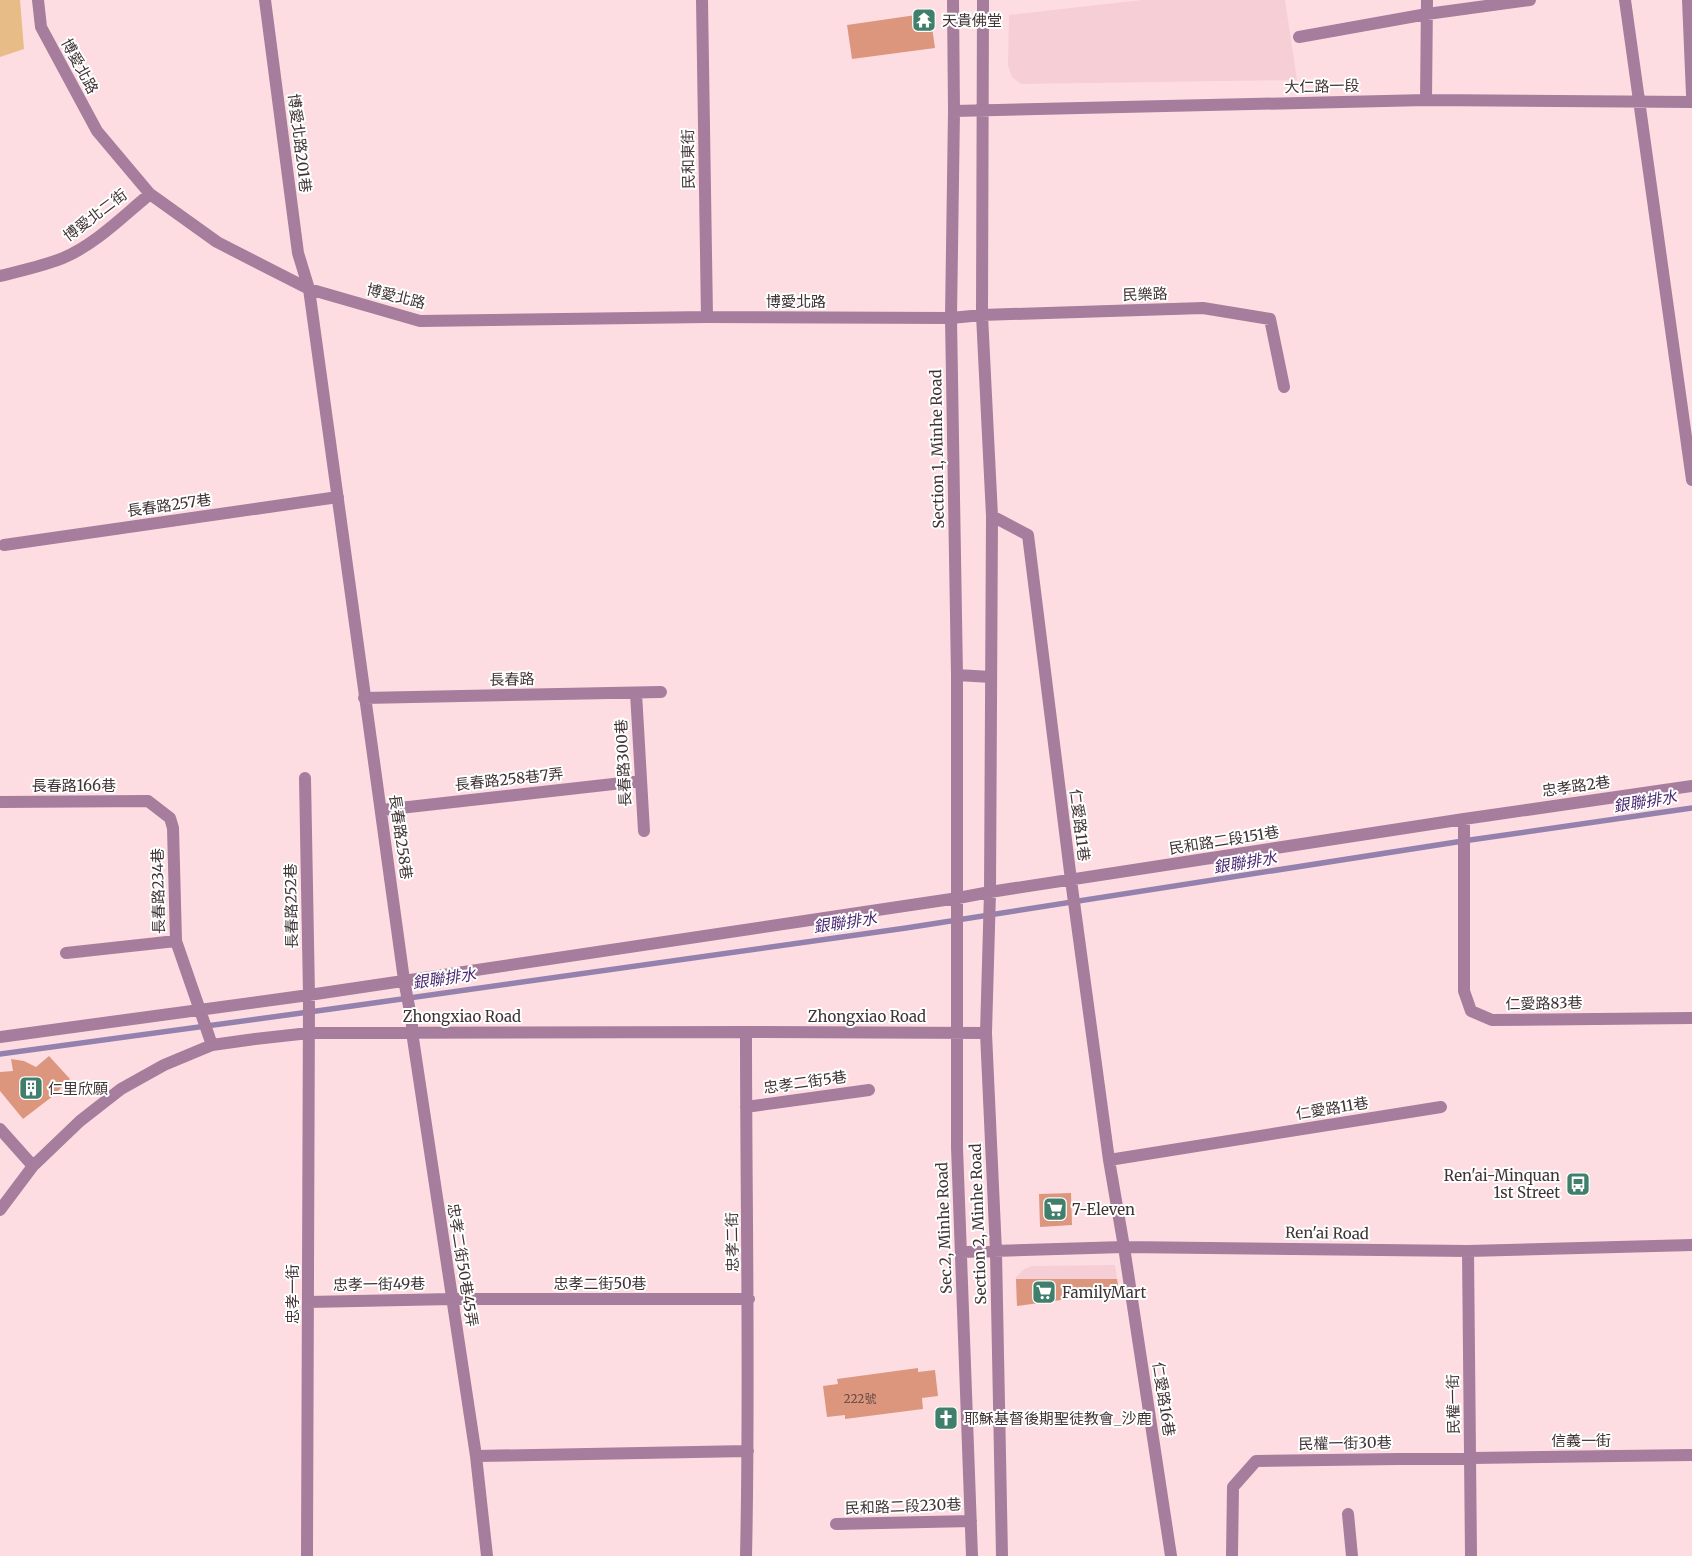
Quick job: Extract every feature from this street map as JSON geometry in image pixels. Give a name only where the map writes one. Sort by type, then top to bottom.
[{"type":"street","name":"博愛北路","points":[[38,0],[41,27],[97,131],[150,194],[218,242],[309,289],[420,321],[707,316],[951,318]]},
{"type":"street","name":"博愛北路201巷","points":[[265,0],[298,253],[309,289]]},
{"type":"street","name":"民和東街","points":[[702,0],[707,316]]},
{"type":"street","name":"Section 1, Minhe Road","points":[[953,0],[954,111],[951,318],[957,675],[958,898]]},
{"type":"street","points":[[983,0],[982,316],[992,516],[990,892]]},
{"type":"street","points":[[1426,100],[1427,0]]},
{"type":"street","points":[[1299,37],[1427,14],[1530,0]]},
{"type":"street","points":[[1625,0],[1692,480]]},
{"type":"street","points":[[1688,0],[1692,95]]},
{"type":"street","name":"大仁路一段","points":[[954,111],[1426,100],[1692,102]]},
{"type":"street","name":"博愛北二街","points":[[0,276],[37,267],[65,257],[94,240],[150,194]]},
{"type":"street","points":[[309,289],[364,698]]},
{"type":"street","name":"民樂路","points":[[951,318],[1203,308],[1270,319],[1284,388]]},
{"type":"street","name":"長春路257巷","points":[[4,545],[338,497]]},
{"type":"street","name":"仁愛路11巷","points":[[992,516],[1028,535],[1071,880],[1109,1160],[1124,1247]]},
{"type":"street","points":[[957,675],[991,677]]},
{"type":"street","name":"長春路","points":[[364,698],[661,692]]},
{"type":"street","name":"長春路300巷","points":[[636,693],[644,831]]},
{"type":"street","name":"長春路258巷","points":[[364,698],[382,810],[404,980]]},
{"type":"street","name":"長春路252巷","points":[[305,778],[309,1033]]},
{"type":"street","name":"長春路258巷7弄","points":[[382,810],[640,781]]},
{"type":"street","name":"忠孝路2巷","points":[[1464,824],[1692,786]]},
{"type":"street","name":"長春路166巷","points":[[0,802],[148,801]]},
{"type":"street","name":"長春路234巷","points":[[148,801],[170,818],[173,828],[176,941],[212,1045]]},
{"type":"street","name":"民和路二段151巷","points":[[0,1037],[309,995],[1071,880],[1464,824]]},
{"type":"street","name":"仁愛路83巷","points":[[1464,824],[1464,991],[1471,1010],[1492,1020],[1692,1018]]},
{"type":"street","name":"Section 2, Minhe Road","points":[[990,892],[986,1033],[996,1252],[1002,1556]]},
{"type":"street","name":"Sec.2, Minhe Road","points":[[958,898],[958,1147],[971,1556]]},
{"type":"street","points":[[66,954],[176,941]]},
{"type":"street","name":"忠孝二街50巷45弄","points":[[404,980],[412,1022],[476,1456],[487,1556]]},
{"type":"street","name":"忠孝二街","points":[[746,1032],[749,1299],[746,1556]]},
{"type":"street","name":"Zhongxiao Road","points":[[0,1210],[33,1166],[80,1121],[121,1089],[164,1066],[212,1045],[309,1033],[986,1033]]},
{"type":"street","name":"忠孝一街","points":[[307,1556],[309,1033]]},
{"type":"street","name":"忠孝二街5巷","points":[[746,1107],[869,1090]]},
{"type":"street","name":"仁愛路11巷","points":[[1109,1160],[1441,1107]]},
{"type":"street","points":[[0,1129],[33,1166]]},
{"type":"street","name":"Ren'ai Road","points":[[961,1252],[1124,1247],[1468,1251],[1692,1245]]},
{"type":"street","name":"仁愛路16巷","points":[[1124,1247],[1171,1556]]},
{"type":"street","name":"民權一街","points":[[1468,1251],[1471,1556]]},
{"type":"street","name":"忠孝二街50巷","points":[[452,1298],[749,1299]]},
{"type":"street","name":"忠孝一街49巷","points":[[308,1302],[452,1298]]},
{"type":"street","points":[[476,1456],[748,1451]]},
{"type":"street","name":"信義一街","points":[[1470,1457],[1692,1456]]},
{"type":"street","name":"民權一街30巷","points":[[1232,1556],[1233,1487],[1256,1461],[1470,1457]]},
{"type":"street","points":[[1348,1514],[1352,1556]]},
{"type":"street","name":"民和路二段230巷","points":[[836,1524],[971,1520]]},
{"type":"shaded area","points":[[0,0],[20,0],[24,49],[0,57]]},
{"type":"shaded area","points":[[1142,0],[1285,0],[1297,80],[1021,84],[1012,77],[1008,65],[1009,15]]},
{"type":"shaded area","points":[[1115,1265],[1119,1292],[1017,1306],[1016,1277],[1024,1269],[1032,1266]]},
{"type":"building","points":[[930,13],[935,48],[852,59],[847,25]]},
{"type":"building","name":"仁里欣願","points":[[49,1056],[70,1079],[53,1096],[23,1119],[0,1091],[0,1072],[13,1071],[11,1059],[24,1061],[36,1067]]},
{"type":"building","name":"7-Eleven","points":[[1071,1193],[1072,1225],[1040,1227],[1039,1194]]},
{"type":"building","name":"FamilyMart","points":[[1016,1279],[1117,1279],[1119,1292],[1017,1306]]},
{"type":"building","points":[[918,1368],[918,1372],[935,1370],[938,1396],[922,1398],[923,1409],[845,1419],[845,1415],[827,1417],[823,1386],[838,1384],[837,1379]]},
{"type":"waterway","name":"銀聯排水","points":[[0,1054],[906,928],[1463,841],[1692,808]]},
{"type":"place","name":"天貴佛堂","points":[[924,20]]},
{"type":"place","name":"仁里欣願","points":[[31,1088]]},
{"type":"place","name":"Ren'ai-Minquan 1st Street","points":[[1578,1184]]},
{"type":"place","name":"7-Eleven","points":[[1055,1209]]},
{"type":"place","name":"FamilyMart","points":[[1044,1292]]},
{"type":"place","name":"耶穌基督後期聖徒教會_沙鹿","points":[[946,1418]]}]
